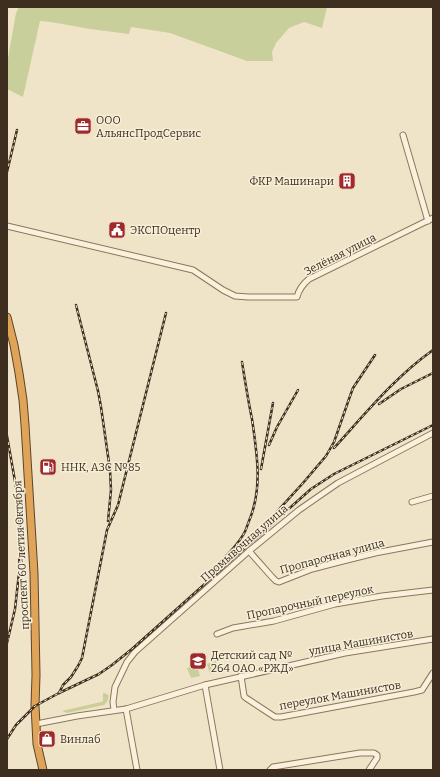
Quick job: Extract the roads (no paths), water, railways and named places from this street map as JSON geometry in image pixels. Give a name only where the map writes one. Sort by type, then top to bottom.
[{"type":"highway","name":"проспект 60-летия Октября","points":[[7,317],[19,373],[27,444],[34,580],[36,675],[35,706],[37,744],[43,770]]},
{"type":"street","points":[[403,135],[430,219]]},
{"type":"street","name":"Зелёная улица","points":[[7,226],[194,270],[223,290],[235,296],[297,297],[298,292],[309,279],[430,219]]},
{"type":"street","name":"Промывочная улица","points":[[114,710],[112,702],[115,686],[127,662],[135,652],[249,551],[287,519],[325,492],[433,433]]},
{"type":"street","points":[[412,502],[433,496]]},
{"type":"street","name":"Пропарочная улица","points":[[249,551],[272,577],[279,582],[312,569],[375,553],[433,542]]},
{"type":"street","name":"Пропарочный переулок","points":[[217,634],[233,628],[274,621],[335,604],[382,596],[433,590]]},
{"type":"street","name":"улица Машинистов","points":[[36,724],[126,709],[205,685],[345,653],[433,639]]},
{"type":"street","name":"переулок Машинистов","points":[[242,676],[244,696],[275,717],[280,717],[422,690],[433,673]]},
{"type":"street","points":[[205,685],[220,770]]},
{"type":"street","points":[[126,709],[137,770]]},
{"type":"street","points":[[270,770],[273,767],[360,753],[374,753],[377,758],[369,770]]},
{"type":"railway","points":[[7,172],[17,130]]},
{"type":"railway","points":[[76,305],[101,407],[110,470],[111,490],[108,521]]},
{"type":"railway","points":[[59,693],[63,685],[71,677],[82,658],[107,530],[118,505],[166,313]]},
{"type":"railway","points":[[334,448],[393,384],[433,350]]},
{"type":"railway","points":[[273,516],[326,456],[334,442],[353,388],[375,355]]},
{"type":"railway","points":[[212,572],[236,545],[244,533],[256,496],[258,471],[256,445],[242,362]]},
{"type":"railway","points":[[379,404],[401,389],[433,373]]},
{"type":"railway","points":[[269,445],[277,427],[298,390]]},
{"type":"railway","points":[[261,469],[273,403]]},
{"type":"railway","points":[[7,739],[16,725],[35,706],[99,674],[132,649],[311,489],[334,474],[433,425]]},
{"type":"railway","points":[[7,436],[19,504],[20,531],[19,573],[15,609],[7,643]]},
{"type":"place","name":"ООО АльянсПродСервис","points":[[83,126]]},
{"type":"place","name":"ФКР Машинари","points":[[347,181]]},
{"type":"place","name":"ЭКСПОцентр","points":[[117,230]]},
{"type":"place","name":"ННК, АЗС №85","points":[[48,467]]},
{"type":"place","name":"Детский сад № 264 ОАО «РЖД»","points":[[198,661]]},
{"type":"place","name":"Винлаб","points":[[47,739]]}]
